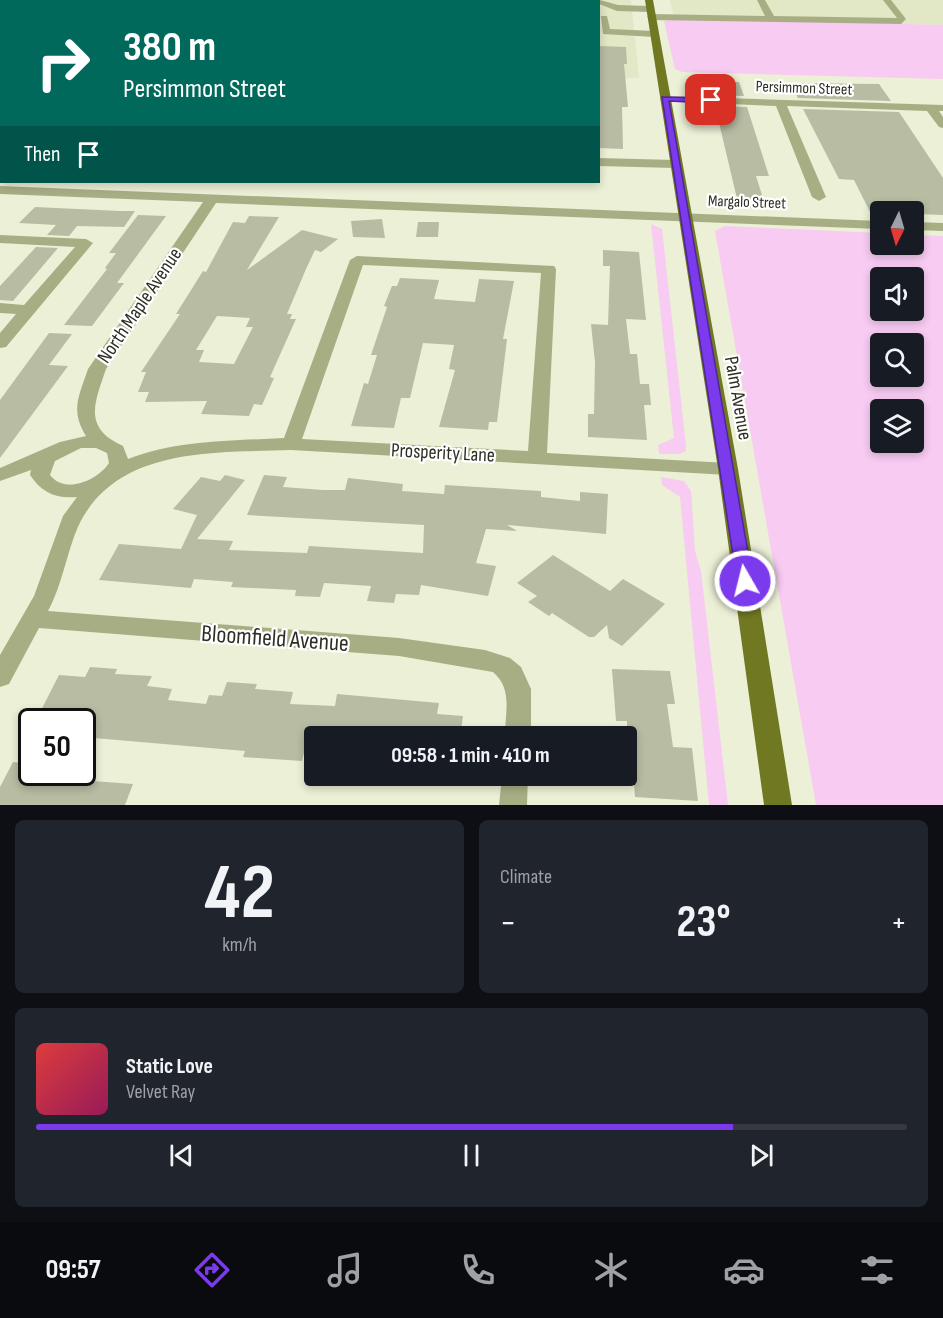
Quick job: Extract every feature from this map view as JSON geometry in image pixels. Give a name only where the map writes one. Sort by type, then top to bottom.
[{"type":"main road","name":"Palm Avenue","points":[[650,20],[728,470],[778,805]]},
{"type":"street","points":[[761,0],[771,19]]},
{"type":"street","points":[[605,18],[606,32],[650,20],[901,21],[902,19],[887,0]]},
{"type":"street","points":[[600,3],[650,20]]},
{"type":"street","points":[[729,14],[738,8]]},
{"type":"street","points":[[600,39],[650,20]]},
{"type":"street","name":"Persimmon Street","points":[[665,99],[943,108]]},
{"type":"street","points":[[780,103],[819,197]]},
{"type":"street","points":[[930,107],[943,125]]},
{"type":"street","points":[[600,162],[675,164]]},
{"type":"street","name":"Margalo Street","points":[[0,190],[870,225]]},
{"type":"street","name":"North Maple Avenue","points":[[51,485],[41,468],[85,420],[92,381],[104,356],[212,199]]},
{"type":"street","points":[[924,226],[943,227]]},
{"type":"street","points":[[0,238],[86,243],[0,343]]},
{"type":"street","points":[[291,444],[357,260],[549,269],[537,458]]},
{"type":"street","points":[[0,308],[28,310]]},
{"type":"street","points":[[0,677],[34,620],[56,570],[73,516],[119,462],[85,420]]},
{"type":"street","points":[[0,475],[81,442],[107,446]]},
{"type":"street","name":"Prosperity Lane","points":[[107,446],[159,454],[221,447],[291,444],[728,470]]},
{"type":"street","name":"Prosperity Lane","points":[[106,477],[159,454]]},
{"type":"street","points":[[0,475],[79,489],[106,477]]},
{"type":"street","points":[[51,485],[73,516]]},
{"type":"street","name":"Bloomfield Avenue","points":[[34,620],[425,650],[485,660],[501,665],[512,674],[519,689],[518,726]]},
{"type":"street","points":[[513,805],[514,786]]},
{"type":"shaded area","points":[[600,0],[631,0],[639,78],[600,77]]},
{"type":"shaded area","points":[[670,0],[943,0],[943,25],[674,18]]},
{"type":"shaded area","points":[[674,18],[943,25],[943,79],[682,72],[675,69],[664,21]]},
{"type":"shaded area","points":[[651,224],[662,229],[686,446],[686,451],[679,454],[659,454],[658,445],[674,438]]},
{"type":"shaded area","points":[[725,226],[870,233],[870,255],[924,255],[924,235],[943,236],[943,805],[816,805],[715,231]]},
{"type":"shaded area","points":[[661,477],[684,481],[691,491],[695,551],[701,571],[728,805],[709,805],[680,497],[662,485]]},
{"type":"building","points":[[600,46],[626,47],[627,64],[624,64],[628,107],[622,107],[623,149],[600,148]]},
{"type":"building","points":[[709,81],[739,82],[744,96],[713,95]]},
{"type":"building","points":[[790,83],[879,84],[891,101],[798,98]]},
{"type":"building","points":[[715,106],[747,107],[769,176],[756,176],[766,208],[739,207]]},
{"type":"building","points":[[803,109],[899,112],[943,178],[943,215],[924,214],[924,201],[870,201],[870,212],[854,180],[839,179]]},
{"type":"building","points":[[35,207],[135,211],[124,227],[77,226],[69,236],[47,235],[56,225],[19,223]]},
{"type":"building","points":[[138,215],[166,216],[117,283],[124,283],[92,326],[64,325],[107,269],[105,268],[116,253],[109,253]]},
{"type":"building","points":[[249,216],[279,217],[247,270],[302,230],[338,239],[321,252],[315,250],[306,269],[287,314],[292,314],[290,319],[296,319],[270,377],[274,378],[262,405],[254,404],[249,416],[201,414],[207,401],[145,402],[149,392],[138,392],[146,372],[141,372],[180,314],[176,314],[203,271],[206,272],[233,222],[245,223]],"holes":[[[217,316],[250,318],[246,327],[253,327],[234,364],[199,362],[204,350],[196,350]]]},
{"type":"building","points":[[382,219],[385,238],[353,237],[351,221]]},
{"type":"building","points":[[418,222],[439,222],[438,237],[416,237]]},
{"type":"building","points":[[36,247],[58,248],[13,301],[0,300],[0,286]]},
{"type":"building","points":[[603,250],[639,252],[646,320],[626,319],[630,354],[637,354],[640,384],[649,384],[651,405],[644,405],[647,440],[588,437],[588,414],[594,414],[595,362],[591,324],[608,325],[610,266],[603,266]]},
{"type":"building","points":[[400,278],[439,280],[434,299],[475,302],[479,279],[514,281],[503,339],[507,339],[497,422],[489,422],[488,430],[439,427],[455,370],[449,369],[454,345],[423,343],[410,398],[401,398],[394,428],[351,426],[364,383],[368,384],[377,355],[371,355],[387,307],[384,306],[392,286],[397,286]]},
{"type":"building","points":[[49,333],[72,334],[49,365],[68,366],[0,458],[0,400]]},
{"type":"building","points":[[225,475],[245,480],[197,539],[233,541],[229,550],[307,553],[309,546],[423,553],[424,525],[247,515],[264,475],[287,477],[283,487],[323,490],[345,490],[348,478],[403,484],[402,491],[444,494],[445,485],[541,491],[541,497],[580,501],[580,492],[608,494],[606,534],[507,525],[517,531],[486,529],[476,563],[496,566],[488,596],[421,585],[419,595],[396,594],[394,603],[367,601],[371,586],[324,583],[320,597],[295,596],[296,590],[231,587],[233,582],[194,579],[191,588],[99,580],[119,544],[181,549],[197,515],[173,509],[201,477],[220,481]]},
{"type":"building","points":[[553,555],[610,591],[623,579],[665,604],[622,646],[609,638],[607,625],[594,637],[589,637],[552,613],[549,616],[528,602],[537,596],[517,583]]},
{"type":"building","points":[[90,667],[117,669],[115,674],[152,676],[147,686],[172,689],[168,700],[206,704],[209,695],[222,696],[227,682],[257,684],[255,689],[293,692],[290,704],[335,706],[337,694],[439,703],[437,714],[463,716],[462,726],[304,726],[302,761],[243,757],[245,751],[96,738],[96,708],[42,708],[59,675],[85,677]]},
{"type":"building","points":[[612,669],[670,671],[675,704],[667,704],[673,747],[692,748],[698,801],[635,797],[637,726],[627,726],[627,721],[616,721]]},
{"type":"building","points":[[13,762],[18,763],[18,786],[96,786],[96,781],[133,784],[125,805],[0,805],[0,787]]},
{"type":"route","points":[[711,100],[665,99],[745,581]]}]
